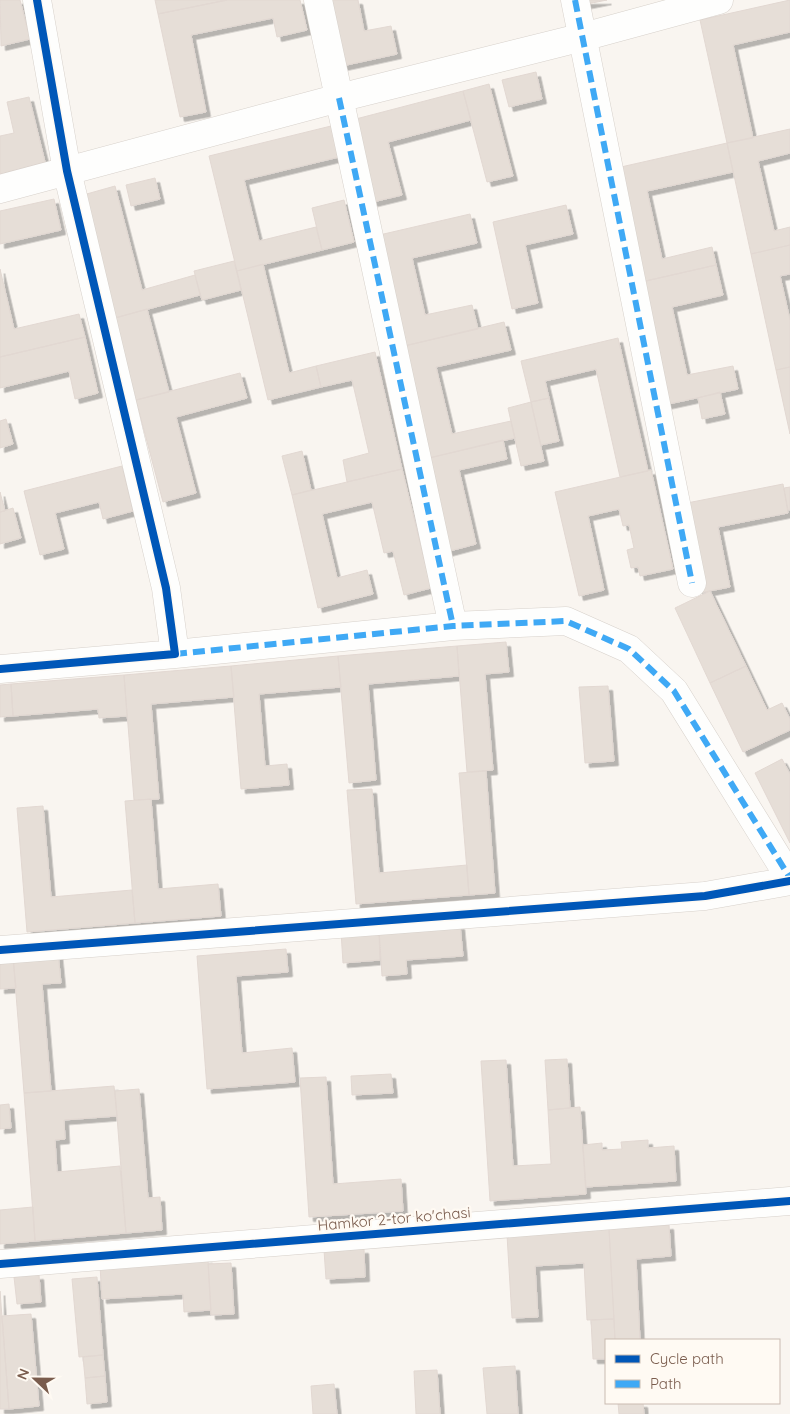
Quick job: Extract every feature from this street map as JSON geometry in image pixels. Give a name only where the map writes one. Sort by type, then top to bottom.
[{"type":"street","points":[[37,0],[67,171],[166,588],[175,654]]},
{"type":"street","points":[[318,0],[453,626]]},
{"type":"street","points":[[575,0],[692,583]]},
{"type":"street","points":[[0,189],[338,98],[583,37],[719,0]]},
{"type":"street","points":[[0,669],[175,654],[453,626],[566,621],[629,649],[674,691],[790,879],[704,896],[0,950]]},
{"type":"street","name":"Hamkor 2-tor koʼchasi","points":[[0,1264],[790,1201]]},
{"type":"building","points":[[0,0],[20,0],[30,39],[1,46]]},
{"type":"building","points":[[155,0],[227,0],[158,14]]},
{"type":"building","points":[[227,0],[300,0],[307,30],[277,37],[273,18],[191,35],[206,112],[180,117],[158,14]]},
{"type":"building","points":[[328,0],[358,0],[364,31],[391,26],[397,54],[342,66]]},
{"type":"building","points":[[581,0],[607,0],[582,5]]},
{"type":"building","points":[[790,0],[790,32],[733,45],[753,138],[727,143],[700,20]]},
{"type":"building","points":[[536,72],[542,99],[509,107],[502,80]]},
{"type":"building","points":[[489,84],[513,176],[487,182],[463,91]]},
{"type":"building","points":[[463,91],[471,120],[388,142],[402,195],[373,202],[352,120]]},
{"type":"building","points":[[29,97],[45,162],[0,174],[0,136],[14,133],[7,102]]},
{"type":"building","points":[[331,126],[339,157],[244,180],[259,241],[316,227],[322,250],[237,271],[209,156]]},
{"type":"building","points":[[790,129],[790,153],[758,161],[774,231],[790,227],[790,245],[751,254],[727,143]]},
{"type":"building","points":[[727,143],[733,172],[647,191],[662,259],[712,247],[716,265],[637,283],[612,169]]},
{"type":"building","points":[[155,178],[160,199],[131,206],[126,185]]},
{"type":"building","points":[[115,186],[142,290],[195,275],[200,295],[115,318],[83,195]]},
{"type":"building","points":[[54,199],[61,230],[0,244],[0,211]]},
{"type":"building","points":[[344,200],[354,242],[322,250],[312,208]]},
{"type":"building","points":[[566,205],[573,234],[525,245],[538,303],[512,309],[493,222]]},
{"type":"building","points":[[470,214],[477,243],[412,258],[425,315],[472,305],[478,329],[400,347],[375,236]]},
{"type":"building","points":[[790,245],[790,274],[780,276],[790,320],[790,367],[776,370],[751,254]]},
{"type":"building","points":[[234,261],[241,290],[202,300],[194,271]]},
{"type":"building","points":[[263,264],[289,373],[316,366],[321,387],[268,400],[237,271]]},
{"type":"building","points":[[716,265],[723,295],[672,307],[687,375],[733,366],[738,389],[664,405],[637,283]]},
{"type":"building","points":[[0,269],[14,329],[79,314],[85,337],[0,357]]},
{"type":"building","points":[[147,309],[169,392],[136,400],[115,318]]},
{"type":"building","points":[[504,322],[511,350],[436,367],[452,434],[511,421],[515,438],[425,459],[400,347]]},
{"type":"building","points":[[85,337],[98,393],[75,399],[69,371],[0,388],[0,357]]},
{"type":"building","points":[[618,338],[648,471],[620,477],[596,369],[545,381],[549,398],[531,402],[521,361]]},
{"type":"building","points":[[375,352],[402,469],[347,482],[343,460],[369,453],[352,380],[321,387],[316,366]]},
{"type":"building","points":[[790,367],[790,434],[776,370]]},
{"type":"building","points":[[240,373],[247,398],[176,417],[196,493],[163,502],[136,400]]},
{"type":"building","points":[[720,392],[725,414],[702,419],[698,398]]},
{"type":"building","points":[[549,398],[559,441],[541,445],[531,402]]},
{"type":"building","points":[[531,402],[544,461],[521,466],[508,408]]},
{"type":"building","points":[[6,419],[13,444],[0,448],[0,421]]},
{"type":"building","points":[[503,440],[507,459],[459,470],[476,544],[446,552],[425,459]]},
{"type":"building","points":[[302,451],[311,490],[292,495],[282,456]]},
{"type":"building","points":[[122,466],[133,511],[103,519],[99,502],[55,513],[64,549],[40,555],[24,491]]},
{"type":"building","points":[[402,469],[431,588],[404,595],[393,551],[384,553],[372,502],[322,514],[337,578],[367,570],[373,594],[318,608],[292,495]]},
{"type":"building","points":[[651,470],[673,569],[640,576],[638,567],[631,568],[627,550],[634,548],[629,525],[623,526],[619,509],[588,516],[604,590],[579,596],[555,492]]},
{"type":"building","points":[[783,484],[788,513],[718,527],[730,587],[699,593],[682,504]]},
{"type":"building","points":[[790,487],[790,510],[788,510],[784,488]]},
{"type":"building","points":[[0,492],[5,511],[0,512]]},
{"type":"building","points":[[13,508],[21,538],[0,544],[0,512]]},
{"type":"building","points":[[710,591],[746,666],[710,683],[675,608]]},
{"type":"building","points":[[506,642],[509,672],[485,674],[493,770],[467,772],[457,646]]},
{"type":"building","points":[[457,646],[459,676],[368,684],[376,780],[349,783],[338,656]]},
{"type":"building","points":[[338,656],[341,687],[259,694],[265,766],[287,764],[289,785],[241,789],[231,666]]},
{"type":"building","points":[[231,666],[234,697],[151,704],[159,799],[134,800],[124,675]]},
{"type":"building","points":[[746,666],[767,710],[782,703],[790,719],[790,730],[743,752],[710,683]]},
{"type":"building","points":[[124,675],[127,716],[99,718],[98,709],[13,716],[11,684]]},
{"type":"building","points":[[11,684],[13,716],[0,717],[0,685]]},
{"type":"building","points":[[608,686],[614,761],[585,763],[579,687]]},
{"type":"building","points":[[782,759],[790,774],[790,843],[755,773]]},
{"type":"building","points":[[486,771],[495,893],[469,895],[459,773]]},
{"type":"building","points":[[372,789],[379,873],[467,865],[469,895],[356,904],[347,790]]},
{"type":"building","points":[[151,799],[158,889],[218,884],[221,916],[135,923],[125,801]]},
{"type":"building","points":[[43,806],[51,897],[132,890],[135,923],[27,932],[17,808]]},
{"type":"building","points":[[460,925],[463,956],[406,960],[407,974],[382,976],[379,930]]},
{"type":"building","points":[[379,930],[380,960],[343,963],[341,932]]},
{"type":"building","points":[[286,949],[288,972],[236,976],[242,1053],[292,1048],[295,1082],[207,1089],[197,956]]},
{"type":"building","points":[[58,953],[61,983],[42,984],[51,1091],[24,1093],[13,957]]},
{"type":"building","points":[[13,957],[16,988],[0,989],[0,958]]},
{"type":"building","points":[[567,1059],[570,1108],[548,1110],[545,1060]]},
{"type":"building","points":[[506,1060],[513,1166],[551,1164],[548,1110],[580,1107],[586,1194],[490,1201],[481,1061]]},
{"type":"building","points":[[391,1074],[393,1093],[352,1095],[351,1076]]},
{"type":"building","points":[[326,1077],[333,1184],[401,1179],[403,1211],[309,1217],[300,1078]]},
{"type":"building","points":[[114,1086],[117,1116],[64,1120],[65,1139],[55,1140],[57,1172],[120,1166],[126,1233],[35,1241],[24,1093]]},
{"type":"building","points":[[139,1089],[148,1198],[160,1197],[162,1230],[126,1233],[115,1091]]},
{"type":"building","points":[[9,1104],[11,1128],[0,1129],[0,1105]]},
{"type":"building","points":[[648,1140],[648,1148],[674,1146],[676,1181],[586,1187],[583,1145],[602,1143],[602,1150],[622,1149],[621,1142]]},
{"type":"building","points":[[33,1207],[35,1241],[0,1244],[0,1210]]},
{"type":"building","points":[[669,1225],[671,1256],[636,1259],[640,1339],[615,1339],[609,1229]]},
{"type":"building","points":[[609,1229],[614,1319],[587,1320],[584,1263],[535,1266],[538,1317],[512,1318],[507,1235]]},
{"type":"building","points":[[364,1249],[365,1277],[326,1279],[324,1250]]},
{"type":"building","points":[[208,1259],[211,1310],[184,1312],[183,1294],[102,1299],[100,1266]]},
{"type":"building","points":[[231,1263],[234,1314],[211,1315],[208,1264]]},
{"type":"building","points":[[39,1275],[41,1302],[17,1304],[14,1277]]},
{"type":"building","points":[[97,1277],[103,1355],[79,1357],[72,1279]]},
{"type":"building","points":[[0,1291],[9,1409],[0,1409]]},
{"type":"building","points":[[31,1314],[39,1406],[9,1409],[2,1316]]},
{"type":"building","points":[[614,1319],[615,1339],[605,1339],[605,1359],[593,1359],[591,1320]]},
{"type":"building","points":[[103,1355],[105,1376],[85,1378],[83,1357]]},
{"type":"building","points":[[515,1366],[518,1414],[487,1414],[483,1368]]},
{"type":"building","points":[[437,1370],[440,1414],[416,1414],[414,1371]]},
{"type":"building","points":[[105,1376],[107,1402],[87,1404],[85,1378]]},
{"type":"building","points":[[334,1384],[337,1414],[313,1414],[311,1386]]},
{"type":"building","points":[[618,1404],[643,1404],[644,1414],[619,1414]]},
{"type":"marked path","points":[[575,0],[692,583]]},
{"type":"marked path","points":[[339,98],[453,626]]},
{"type":"marked path","points":[[175,654],[453,626],[566,621],[629,649],[674,691],[790,878]]},
{"type":"cycle path","points":[[0,669],[175,654],[166,588],[67,171],[37,0]]},
{"type":"cycle path","points":[[0,950],[705,896],[790,881]]},
{"type":"cycle path","points":[[0,1264],[790,1201]]}]
